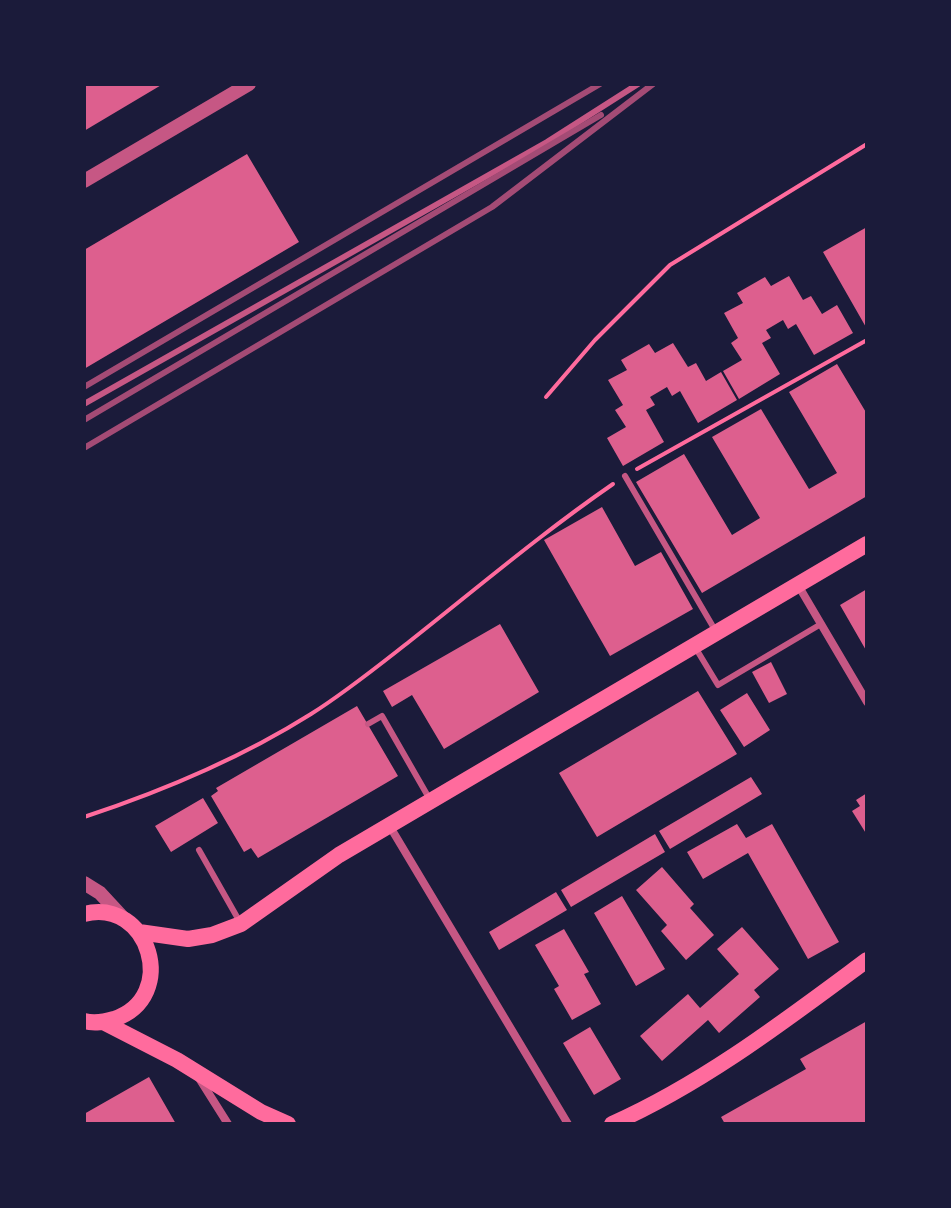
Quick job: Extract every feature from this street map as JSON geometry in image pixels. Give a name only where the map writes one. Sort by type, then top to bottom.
[{"type":"main road","points":[[139,932],[188,939],[212,935],[241,924],[339,855],[867,544]]},
{"type":"main road","points":[[84,914],[109,913],[125,920],[139,932],[149,949],[152,968],[149,986],[140,1002],[126,1015],[90,1023]]},
{"type":"main road","points":[[612,1124],[764,1036],[867,960]]},
{"type":"main road","points":[[90,1023],[177,1060],[261,1112],[288,1124]]},
{"type":"street","points":[[84,181],[249,84]]},
{"type":"street","points":[[798,585],[867,702]]},
{"type":"street","points":[[389,825],[568,1124]]},
{"type":"street","points":[[84,883],[100,893],[125,920]]},
{"type":"street","points":[[197,1074],[228,1124]]},
{"type":"lane","points":[[84,404],[547,142],[638,84]]},
{"type":"lane","points":[[625,476],[717,633]]},
{"type":"lane","points":[[694,646],[718,685],[821,624]]},
{"type":"lane","points":[[368,724],[382,716],[430,801]]},
{"type":"lane","points":[[199,850],[241,924]]},
{"type":"path","points":[[546,397],[595,340],[670,265],[867,144]]},
{"type":"path","points":[[84,817],[129,802],[245,753],[313,713],[362,678],[562,519],[625,476],[867,340]]},
{"type":"building","points":[[84,84],[163,84],[84,131]]},
{"type":"building","points":[[247,154],[299,242],[84,369],[84,250]]},
{"type":"building","points":[[867,227],[867,329],[823,252]]},
{"type":"building","points":[[789,276],[803,300],[811,296],[822,314],[837,305],[853,333],[814,355],[796,324],[788,329],[783,320],[766,330],[771,338],[762,343],[780,374],[739,399],[723,371],[742,360],[731,343],[738,338],[724,313],[743,303],[737,293],[765,277],[771,286]]},
{"type":"building","points":[[673,343],[688,367],[696,363],[706,381],[721,372],[737,400],[698,423],[680,391],[672,396],[667,387],[650,397],[655,405],[646,410],[664,442],[623,466],[607,438],[626,427],[615,410],[623,405],[608,380],[627,370],[621,360],[649,344],[655,353]]},
{"type":"building","points":[[837,364],[867,414],[867,496],[702,593],[636,482],[684,454],[732,535],[760,518],[712,437],[761,409],[809,489],[837,473],[789,392]]},
{"type":"building","points":[[602,507],[635,566],[661,552],[693,609],[610,656],[544,540]]},
{"type":"building","points":[[867,589],[867,652],[840,605]]},
{"type":"building","points":[[500,624],[539,692],[444,749],[412,695],[392,707],[383,691]]},
{"type":"building","points":[[771,662],[787,694],[769,703],[752,672]]},
{"type":"building","points":[[698,691],[737,754],[597,837],[559,773]]},
{"type":"building","points":[[747,693],[770,730],[744,747],[720,710]]},
{"type":"building","points":[[357,706],[398,776],[258,858],[251,848],[244,852],[211,796],[218,791],[216,788]]},
{"type":"building","points":[[751,777],[762,794],[670,849],[659,831]]},
{"type":"building","points":[[867,793],[867,835],[852,811],[860,806],[856,800]]},
{"type":"building","points":[[203,798],[218,823],[171,852],[155,826]]},
{"type":"building","points":[[737,824],[746,838],[772,824],[839,942],[808,959],[748,853],[703,879],[687,852]]},
{"type":"building","points":[[655,834],[665,852],[571,907],[561,890]]},
{"type":"building","points":[[662,867],[694,904],[690,908],[714,935],[686,960],[661,931],[667,925],[636,890]]},
{"type":"building","points":[[556,892],[567,910],[499,950],[489,932]]},
{"type":"building","points":[[622,896],[665,969],[636,986],[594,913]]},
{"type":"building","points":[[742,927],[779,969],[754,990],[760,997],[719,1033],[708,1020],[662,1061],[640,1036],[688,994],[700,1008],[739,974],[717,949]]},
{"type":"building","points":[[564,929],[589,972],[584,974],[601,1004],[572,1020],[554,989],[559,986],[535,945]]},
{"type":"building","points":[[867,1021],[867,1124],[725,1124],[721,1117],[806,1069],[800,1059]]},
{"type":"building","points":[[590,1027],[621,1079],[594,1095],[563,1043]]},
{"type":"building","points":[[149,1077],[176,1124],[85,1124],[84,1114]]},
{"type":"railway","points":[[84,387],[600,84]]},
{"type":"railway","points":[[84,448],[492,207],[653,84]]},
{"type":"railway","points":[[84,420],[601,115]]}]
